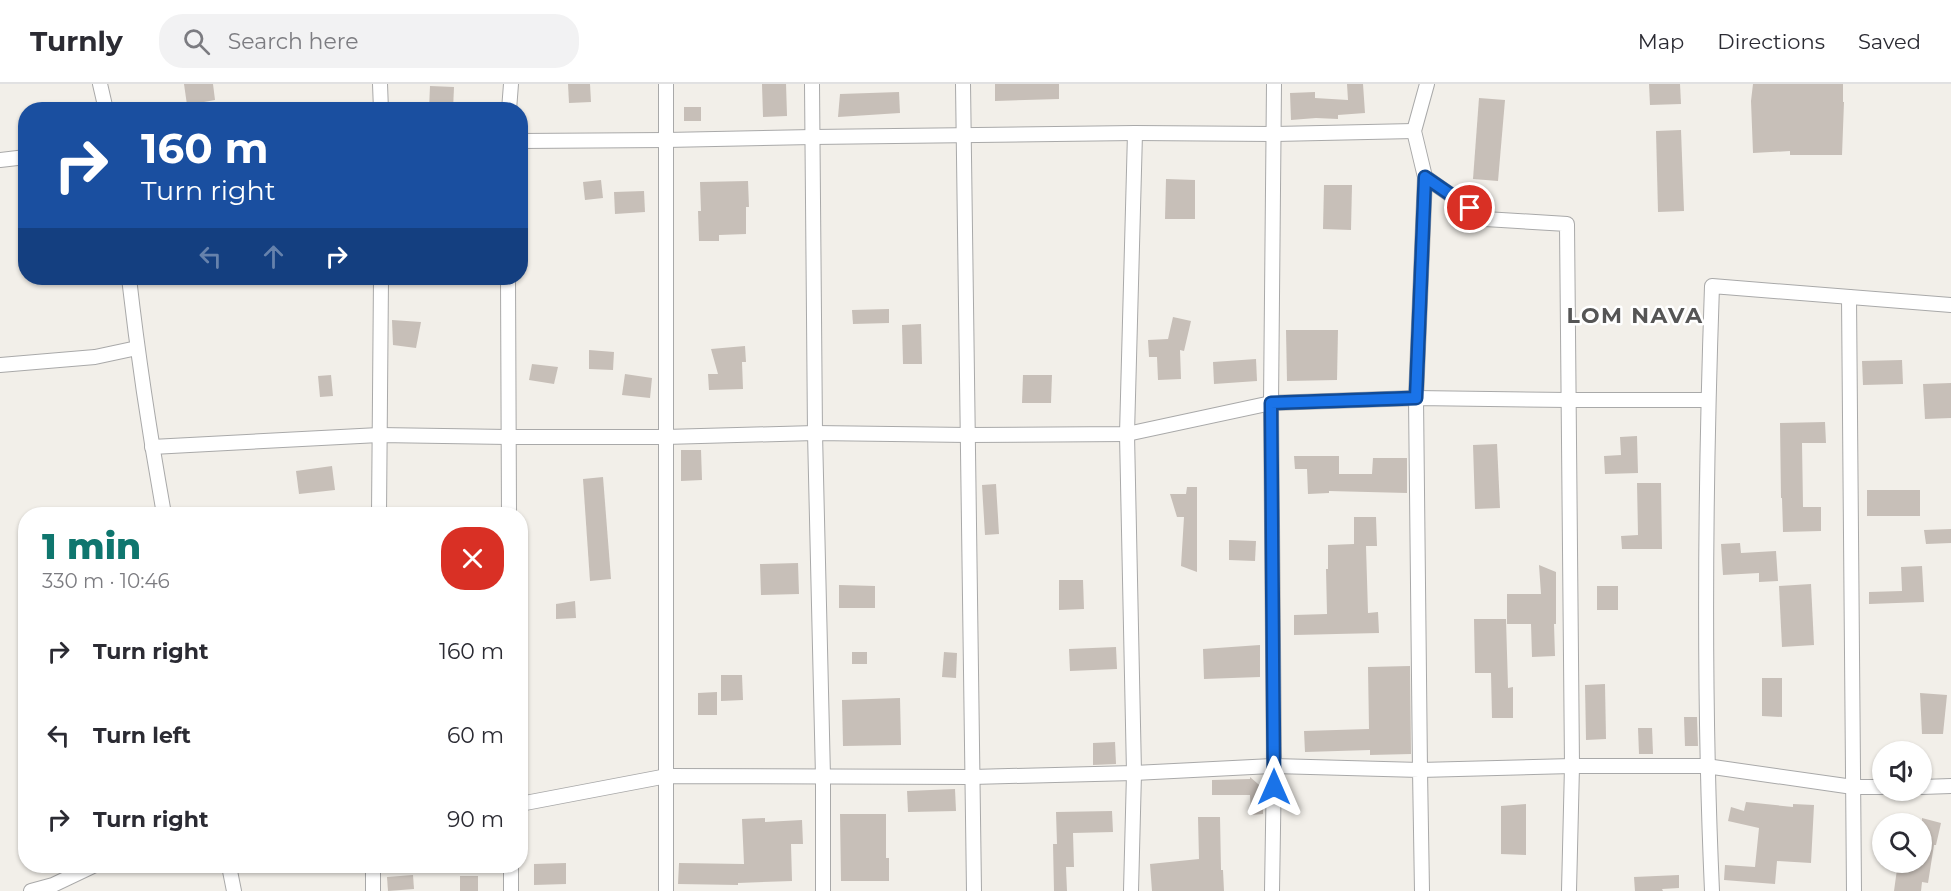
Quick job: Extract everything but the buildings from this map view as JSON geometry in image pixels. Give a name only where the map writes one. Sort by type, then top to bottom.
[{"type":"street","points":[[100,84],[104,102]]},
{"type":"street","points":[[381,84],[381,102]]},
{"type":"street","points":[[510,102],[511,84]]},
{"type":"street","points":[[666,84],[665,437],[668,776],[666,891]]},
{"type":"street","points":[[812,84],[823,891]]},
{"type":"street","points":[[963,84],[974,891]]},
{"type":"street","points":[[1272,891],[1274,766],[1271,403],[1274,84]]},
{"type":"street","points":[[1422,891],[1416,398],[1425,177],[1414,131],[1427,84]]},
{"type":"street","points":[[528,141],[1414,131]]},
{"type":"street","points":[[1131,891],[1134,773],[1127,434],[1134,133]]},
{"type":"street","points":[[0,160],[18,158]]},
{"type":"street","points":[[1425,177],[1485,219],[1567,225],[1572,766],[1569,891]]},
{"type":"street","points":[[130,285],[137,348],[163,507]]},
{"type":"street","points":[[378,507],[381,285]]},
{"type":"street","points":[[508,285],[509,507]]},
{"type":"street","points":[[1712,891],[1706,766],[1708,400],[1712,286],[1951,305]]},
{"type":"street","points":[[1849,297],[1854,891]]},
{"type":"street","points":[[0,365],[95,357],[137,348]]},
{"type":"street","points":[[152,447],[380,435],[665,437],[815,433],[1127,434],[1271,403],[1416,398],[1708,400]]},
{"type":"street","points":[[528,802],[668,776],[972,777],[1134,773],[1274,766],[1420,770],[1572,766],[1706,766],[1853,787],[1872,787]]},
{"type":"street","points":[[1932,787],[1951,786]]},
{"type":"street","points":[[31,891],[53,885],[78,873]]},
{"type":"street","points":[[230,873],[234,891]]},
{"type":"street","points":[[373,873],[373,891]]},
{"type":"street","points":[[511,873],[511,891]]},
{"type":"district","name":"LOM NAVA","points":[[1635,315]]},
{"type":"route","points":[[1274,787],[1271,403],[1416,398],[1425,177],[1470,208]]}]
